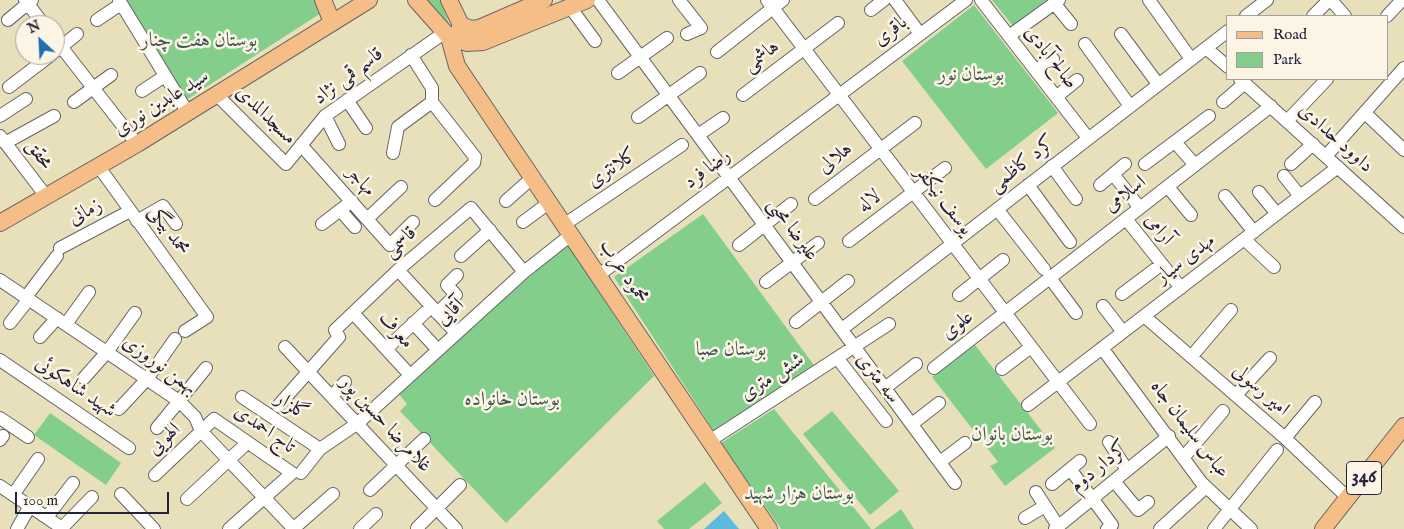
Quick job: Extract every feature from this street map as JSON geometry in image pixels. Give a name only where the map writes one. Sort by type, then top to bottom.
[{"type":"main road","points":[[323,0],[332,22]]},
{"type":"main road","name":"سید عابدین نوری","points":[[0,223],[99,167],[369,0]]},
{"type":"main road","points":[[416,0],[466,43],[483,42],[587,0]]},
{"type":"main road","name":"محمود عرب","points":[[449,0],[451,32],[457,66],[569,229],[769,529]]},
{"type":"main road","points":[[451,32],[479,28],[544,0]]},
{"type":"main road","name":"346","points":[[1323,529],[1404,426]]},
{"type":"main road","points":[[711,440],[719,466],[756,529]]},
{"type":"street","name":"علیرضا محبی","points":[[598,0],[955,483]]},
{"type":"street","points":[[679,0],[701,28],[687,34]]},
{"type":"street","points":[[871,10],[884,0]]},
{"type":"street","points":[[895,0],[920,34]]},
{"type":"street","name":"باقری","points":[[839,95],[966,0]]},
{"type":"street","name":"صالح آبادی","points":[[981,0],[1088,138]]},
{"type":"street","points":[[1247,15],[1267,0]]},
{"type":"street","points":[[1387,15],[1402,0]]},
{"type":"street","points":[[8,20],[28,1],[37,15]]},
{"type":"street","points":[[1314,15],[1326,1],[1344,15]]},
{"type":"street","points":[[97,20],[120,2],[188,113]]},
{"type":"street","points":[[1009,36],[1056,2],[1070,25]]},
{"type":"street","points":[[1153,2],[1191,59]]},
{"type":"street","points":[[716,52],[775,3]]},
{"type":"street","name":"یوسف نیکفر","points":[[775,3],[804,49],[1090,424]]},
{"type":"street","points":[[570,7],[596,41]]},
{"type":"street","name":"هاشمی","points":[[743,95],[838,23]]},
{"type":"street","name":"قاسم قمی نژاد","points":[[286,164],[325,116],[411,54],[451,32]]},
{"type":"street","name":"کرد کاظمی","points":[[842,329],[1226,33]]},
{"type":"street","points":[[65,41],[77,34]]},
{"type":"street","points":[[1121,34],[1158,84]]},
{"type":"street","points":[[618,73],[667,38]]},
{"type":"street","points":[[1085,44],[1130,106]]},
{"type":"street","points":[[1206,48],[1226,65]]},
{"type":"street","points":[[411,54],[432,88],[432,102],[474,155],[474,163],[435,200]]},
{"type":"street","points":[[65,55],[137,144]]},
{"type":"street","points":[[1036,70],[1053,59]]},
{"type":"street","points":[[9,87],[38,65]]},
{"type":"street","points":[[1389,78],[1404,68]]},
{"type":"street","points":[[638,117],[700,73]]},
{"type":"street","points":[[74,102],[111,75]]},
{"type":"street","points":[[142,91],[165,76]]},
{"type":"street","points":[[1056,97],[1077,80]]},
{"type":"street","points":[[1287,121],[1326,80]]},
{"type":"street","points":[[1223,102],[1243,81]]},
{"type":"street","name":"داوود حدادی","points":[[1243,81],[1404,226]]},
{"type":"street","points":[[1326,156],[1365,113],[1384,82]]},
{"type":"street","name":"مسجدالمدی","points":[[216,95],[286,164]]},
{"type":"street","name":"رضا فرد","points":[[599,275],[839,95]]},
{"type":"street","points":[[0,116],[26,99]]},
{"type":"street","points":[[347,100],[366,128]]},
{"type":"street","points":[[393,153],[398,127],[432,102]]},
{"type":"street","name":"اسلامی","points":[[1005,313],[1047,273],[1126,219],[1270,106]]},
{"type":"street","points":[[1365,113],[1403,147]]},
{"type":"street","points":[[3,139],[54,116]]},
{"type":"street","points":[[325,116],[339,144]]},
{"type":"street","points":[[1145,164],[1209,116]]},
{"type":"street","points":[[698,135],[723,118]]},
{"type":"street","name":"هلالی","points":[[816,200],[915,123]]},
{"type":"street","name":"محقق","points":[[3,139],[46,196]]},
{"type":"street","points":[[1175,142],[1195,165]]},
{"type":"street","points":[[1291,164],[1313,144]]},
{"type":"street","name":"مهاجر","points":[[302,145],[390,245],[413,222]]},
{"type":"street","name":"کلانتری","points":[[569,229],[682,145]]},
{"type":"street","points":[[1100,185],[1125,164]]},
{"type":"street","points":[[1052,166],[1076,199]]},
{"type":"street","name":"محمد بیگی","points":[[99,167],[207,317],[180,335],[147,379]]},
{"type":"street","name":"مهدی سیار","points":[[1028,404],[1338,167]]},
{"type":"street","name":"لاله","points":[[849,241],[945,168]]},
{"type":"street","points":[[1112,174],[1140,208]]},
{"type":"street","points":[[1284,176],[1300,196]]},
{"type":"street","points":[[506,201],[533,177]]},
{"type":"street","points":[[1028,185],[1070,242]]},
{"type":"street","points":[[368,218],[401,187]]},
{"type":"street","points":[[1168,187],[1191,215]]},
{"type":"street","points":[[1259,192],[1277,214]]},
{"type":"street","points":[[1225,196],[1249,235],[1274,267]]},
{"type":"street","points":[[322,224],[352,201]]},
{"type":"street","points":[[523,222],[550,202]]},
{"type":"street","points":[[739,245],[791,204]]},
{"type":"street","name":"زمانی","points":[[28,298],[59,252],[134,216],[162,206],[176,224]]},
{"type":"street","name":"قاسمی","points":[[309,371],[339,337],[335,330],[398,270],[471,208],[524,272]]},
{"type":"street","points":[[998,209],[1076,313]]},
{"type":"street","points":[[340,210],[355,227]]},
{"type":"street","name":"آرامی","points":[[1126,219],[1181,288]]},
{"type":"street","name":"آقایی","points":[[229,529],[263,497],[297,473],[320,448],[358,422],[569,229]]},
{"type":"street","points":[[461,256],[490,230]]},
{"type":"street","points":[[766,282],[818,243]]},
{"type":"street","points":[[959,295],[1003,260]]},
{"type":"street","points":[[1122,294],[1162,264]]},
{"type":"street","points":[[398,270],[456,333]]},
{"type":"street","points":[[386,349],[413,323],[456,295],[447,285],[457,275]]},
{"type":"street","name":"بهمن نوروزی","points":[[0,280],[179,401],[195,416],[201,431],[294,529]]},
{"type":"street","points":[[796,322],[848,282]]},
{"type":"street","points":[[40,337],[61,321],[89,292]]},
{"type":"street","points":[[10,323],[28,298]]},
{"type":"street","points":[[1103,306],[1123,332]]},
{"type":"street","points":[[1191,357],[1231,310]]},
{"type":"street","points":[[84,378],[108,352],[135,312]]},
{"type":"street","name":"معرف","points":[[353,313],[410,375]]},
{"type":"street","name":"علوی","points":[[934,368],[1005,313]]},
{"type":"street","name":"امیر رسولی","points":[[1144,316],[1286,438],[1348,498]]},
{"type":"street","points":[[413,323],[438,350]]},
{"type":"street","name":"شش متری","points":[[711,440],[855,348],[889,324]]},
{"type":"street","name":"غلامرضا حسین پور","points":[[286,347],[456,529]]},
{"type":"street","points":[[1002,370],[1031,347]]},
{"type":"street","name":"عباس سلیمان جاه","points":[[1102,348],[1206,487],[1252,529]]},
{"type":"street","points":[[1236,395],[1270,358]]},
{"type":"street","name":"سه متری","points":[[838,359],[886,421]]},
{"type":"street","name":"شهید شاهکوئی","points":[[0,360],[129,448]]},
{"type":"street","points":[[885,388],[916,364]]},
{"type":"street","points":[[157,428],[206,368]]},
{"type":"street","points":[[278,406],[309,371]]},
{"type":"street","points":[[119,409],[147,379]]},
{"type":"street","points":[[194,382],[206,389]]},
{"type":"street","points":[[332,396],[345,382]]},
{"type":"street","name":"گلزار","points":[[242,397],[320,448]]},
{"type":"street","points":[[1286,438],[1316,402]]},
{"type":"street","points":[[912,424],[939,403]]},
{"type":"street","points":[[1183,458],[1223,411]]},
{"type":"street","points":[[0,418],[28,437]]},
{"type":"street","name":"الهویی","points":[[155,475],[214,419]]},
{"type":"street","name":"تاج احمدی","points":[[214,419],[247,443],[297,473]]},
{"type":"street","name":"کردار دوم","points":[[1056,528],[1169,436]]},
{"type":"street","points":[[370,490],[424,439]]},
{"type":"street","points":[[1108,442],[1127,470]]},
{"type":"street","points":[[187,500],[247,443]]},
{"type":"street","points":[[940,462],[965,443]]},
{"type":"street","points":[[1214,529],[1277,450]]},
{"type":"street","points":[[13,495],[38,459]]},
{"type":"street","points":[[1052,484],[1075,465],[1092,499],[1112,525],[1107,529]]},
{"type":"street","points":[[1114,481],[1143,506]]},
{"type":"street","points":[[47,517],[73,483]]},
{"type":"street","points":[[417,528],[460,485]]},
{"type":"street","points":[[0,486],[62,528],[92,497]]},
{"type":"street","points":[[1160,529],[1206,487]]},
{"type":"street","points":[[1036,492],[1056,528]]},
{"type":"street","points":[[122,494],[154,529]]},
{"type":"street","points":[[294,529],[333,494]]},
{"type":"street","points":[[17,529],[30,506]]},
{"type":"street","points":[[1025,518],[1045,506]]},
{"type":"street","points":[[360,529],[376,514]]},
{"type":"green space","name":"بوستان هفت چنار","points":[[126,0],[314,0],[321,13],[186,100]]},
{"type":"green space","points":[[424,0],[440,0],[451,29]]},
{"type":"green space","name":"بوستان نور","points":[[992,0],[1048,0],[1013,26]]},
{"type":"green space","name":"بوستان نور","points":[[974,5],[1058,113],[986,169],[902,61]]},
{"type":"green space","name":"بوستان صبا","points":[[703,214],[816,368],[714,431],[614,277]]},
{"type":"green space","name":"بوستان خانواده","points":[[567,244],[654,376],[506,523],[400,411],[407,404],[397,392]]},
{"type":"green space","name":"بوستان بانوان","points":[[975,345],[1055,448],[1005,486],[990,466],[998,462],[932,377]]},
{"type":"green space","name":"بوستان هزار شهید","points":[[774,409],[871,529],[781,529],[721,443]]},
{"type":"green space","points":[[832,411],[899,491],[870,515],[803,434]]},
{"type":"green space","points":[[50,413],[121,463],[106,485],[34,435]]},
{"type":"green space","points":[[705,482],[722,503],[689,529],[664,529],[657,521]]},
{"type":"green space","name":"بوستان هزار شهید","points":[[901,509],[914,529],[874,529]]},
{"type":"water","points":[[724,511],[739,529],[704,529]]}]
